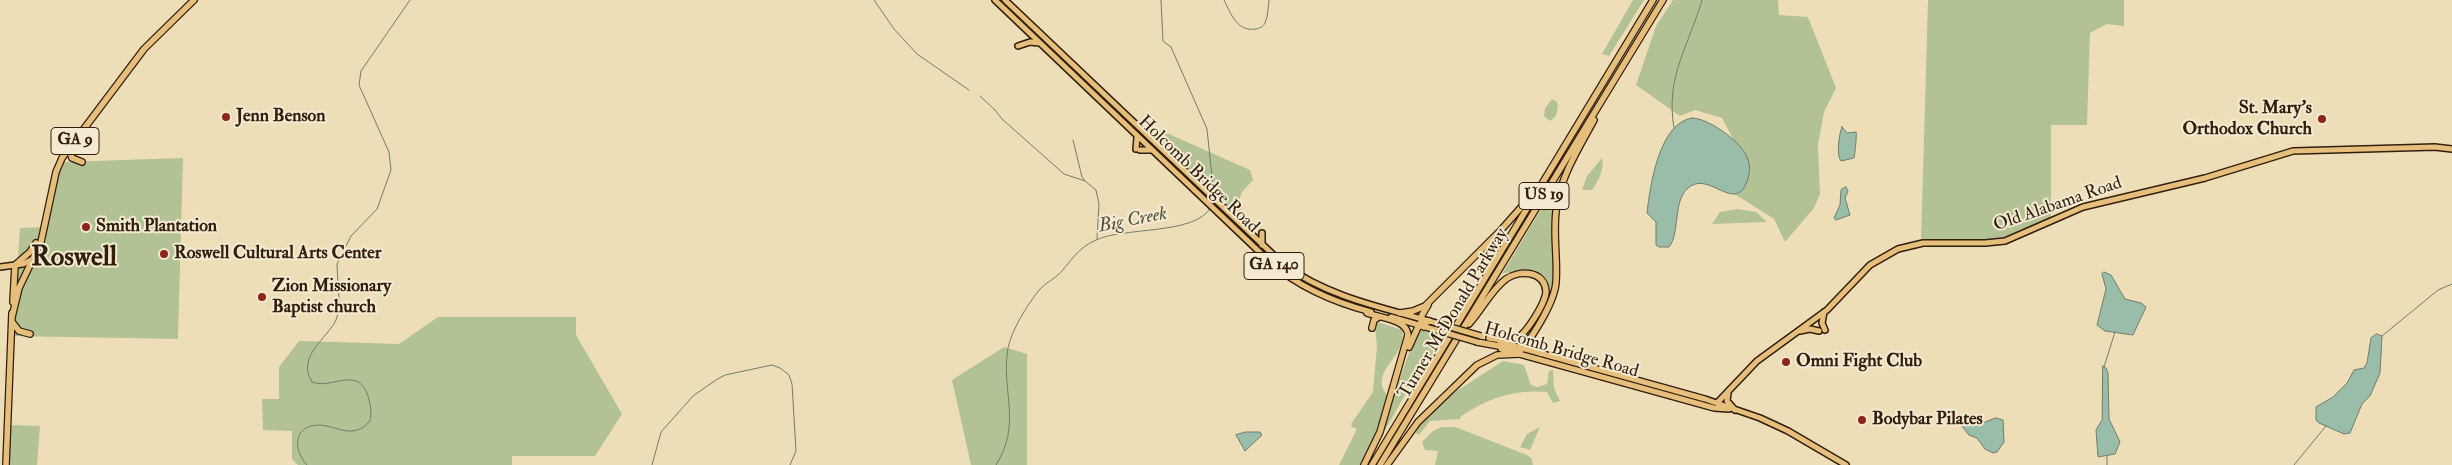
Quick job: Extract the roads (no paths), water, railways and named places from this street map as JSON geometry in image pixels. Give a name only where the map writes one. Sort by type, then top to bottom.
[{"type":"highway","name":"GA 9","points":[[6,465],[15,264],[30,252],[40,237],[58,167],[69,148],[144,49],[194,0]]},
{"type":"highway","name":"Turner McDonald Parkway","points":[[1372,465],[1653,0]]},
{"type":"highway","name":"Turner McDonald Parkway","points":[[1380,465],[1663,0]]},
{"type":"highway","points":[[1521,351],[1550,302],[1555,289],[1555,218],[1563,180],[1627,60]]},
{"type":"highway","points":[[69,148],[72,158],[82,162]]},
{"type":"highway","points":[[1400,312],[1422,308],[1432,299],[1507,224],[1544,181]]},
{"type":"highway","name":"GA 9","points":[[12,319],[19,288],[41,242],[40,237]]},
{"type":"highway","points":[[1460,332],[1507,279],[1522,273],[1539,278],[1545,287],[1545,298],[1523,333],[1510,340],[1489,338]]},
{"type":"highway","points":[[1391,397],[1414,333],[1421,323],[1432,299]]},
{"type":"highway","points":[[1364,465],[1379,436],[1408,332],[1401,323],[1367,313]]},
{"type":"highway","points":[[1372,328],[1374,320],[1379,317]]},
{"type":"highway","points":[[12,319],[18,330],[30,334]]},
{"type":"highway","points":[[1421,323],[1429,321]]},
{"type":"highway","points":[[1532,332],[1531,343],[1540,353]]},
{"type":"highway","points":[[1477,342],[1521,351]]},
{"type":"highway","points":[[1387,465],[1423,416],[1477,365],[1497,355],[1521,351]]},
{"type":"main road","name":"Holcomb Bridge Road","points":[[995,0],[1152,150],[1226,212],[1283,264],[1318,286],[1346,298],[1400,312],[1436,330],[1477,342]]},
{"type":"main road","name":"Holcomb Bridge Road","points":[[1005,0],[1198,189],[1263,257],[1287,276],[1323,296],[1358,308],[1421,323]]},
{"type":"main road","points":[[1018,46],[1032,42],[1040,44]]},
{"type":"main road","points":[[1137,136],[1138,150],[1152,150]]},
{"type":"main road","name":"Old Alabama Road","points":[[1719,404],[1743,374],[1794,332],[1824,312],[1870,265],[1888,253],[1906,246],[2006,241],[2083,207],[2204,178],[2293,150],[2435,147],[2452,149]]},
{"type":"main road","points":[[1262,233],[1262,245]]},
{"type":"main road","points":[[0,267],[31,260]]},
{"type":"main road","points":[[1358,308],[1367,313]]},
{"type":"main road","points":[[1794,332],[1810,329],[1822,331],[1824,312]]},
{"type":"main road","name":"Holcomb Bridge Road","points":[[1429,321],[1489,338],[1521,351],[1714,408],[1729,409]]},
{"type":"main road","name":"Holcomb Bridge Road","points":[[1521,351],[1540,353],[1709,400],[1780,427],[1846,465]]},
{"type":"main road","points":[[1709,400],[1727,392],[1727,401],[1736,411]]},
{"type":"waterway","points":[[307,465],[299,453],[298,446],[300,434],[304,430],[310,426],[318,425],[351,431],[364,427],[370,421],[370,403],[362,385],[357,381],[351,380],[322,384],[312,382],[308,373],[308,364],[310,356],[332,327],[338,314],[337,264],[351,236],[377,209],[391,170],[389,152],[359,85],[361,71],[410,0]]},
{"type":"waterway","points":[[874,0],[894,29],[917,54],[969,90]]},
{"type":"waterway","name":"Big Creek","points":[[1161,0],[1163,41],[1171,47],[1207,129],[1214,196]]},
{"type":"waterway","name":"Big Creek","points":[[1224,0],[1239,25],[1249,29],[1256,29],[1264,24],[1267,18],[1269,0]]},
{"type":"waterway","points":[[1674,128],[1672,109],[1675,77],[1702,0]]},
{"type":"waterway","points":[[980,96],[1002,119],[1064,174],[1085,181],[1096,190],[1099,204],[1097,239]]},
{"type":"waterway","points":[[1073,140],[1082,177],[1085,181]]},
{"type":"waterway","name":"Big Creek","points":[[996,465],[1008,437],[1009,410],[1006,370],[1008,347],[1030,302],[1041,288],[1060,273],[1080,250],[1094,241],[1106,236],[1122,233],[1175,227],[1203,216],[1211,207]]},
{"type":"waterway","points":[[2382,336],[2438,290],[2452,284]]},
{"type":"waterway","points":[[2104,367],[2115,332]]},
{"type":"waterway","name":"Big Creek","points":[[652,465],[661,432],[693,396],[725,375],[772,365],[789,375],[792,384],[796,451],[790,465]]},
{"type":"waterway","points":[[2294,465],[2326,426]]},
{"type":"waterway","points":[[2107,456],[2107,465]]},
{"type":"place","name":"Jenn Benson","points":[[226,117]]},
{"type":"place","name":"St. Mary's Orthodox Church","points":[[2322,119]]},
{"type":"place","name":"Smith Plantation","points":[[86,227]]},
{"type":"place","name":"Roswell Cultural Arts Center","points":[[164,254]]},
{"type":"place","name":"Zion Missionary Baptist church","points":[[262,297]]},
{"type":"place","name":"Omni Fight Club","points":[[1786,362]]},
{"type":"place","name":"Bodybar Pilates","points":[[1862,420]]},
{"type":"district","name":"Roswell","points":[[74,259]]}]
